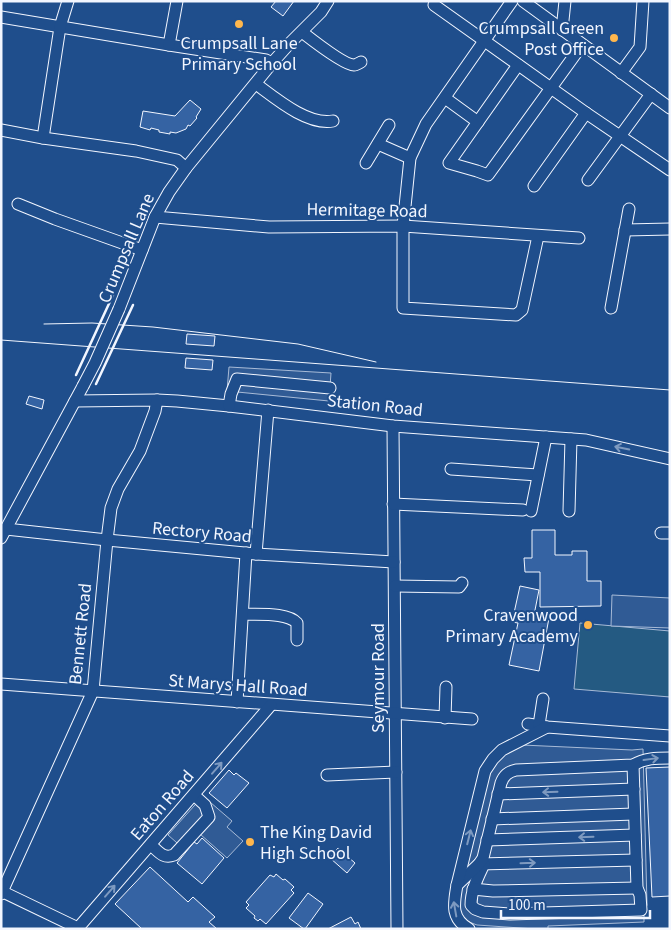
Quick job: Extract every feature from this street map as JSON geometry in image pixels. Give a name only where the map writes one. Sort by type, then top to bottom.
[{"type":"street","points":[[43,138],[60,27],[68,1]]},
{"type":"street","points":[[169,46],[177,1]]},
{"type":"street","name":"Crumpsall Lane","points":[[4,534],[95,363],[119,309],[155,217],[169,192],[186,168],[272,63],[321,12],[328,1]]},
{"type":"street","points":[[512,1],[426,124],[410,158],[403,226],[402,308],[516,315],[522,310],[538,236]]},
{"type":"street","points":[[523,1],[670,108]]},
{"type":"street","points":[[562,30],[565,1]]},
{"type":"street","points":[[621,73],[640,47],[643,1]]},
{"type":"street","points":[[434,5],[670,170]]},
{"type":"street","points":[[1,17],[169,46],[266,60],[272,63]]},
{"type":"street","points":[[302,32],[320,47],[352,65],[361,62]]},
{"type":"street","points":[[518,65],[449,163],[488,175],[582,45]]},
{"type":"street","points":[[256,84],[286,107],[296,112],[323,122],[333,121]]},
{"type":"street","points":[[588,180],[651,94]]},
{"type":"street","points":[[445,98],[478,122]]},
{"type":"street","points":[[534,186],[586,113]]},
{"type":"street","points":[[366,162],[389,125]]},
{"type":"street","points":[[1,130],[136,151],[177,160],[186,168]]},
{"type":"street","points":[[378,144],[410,158]]},
{"type":"street","points":[[18,204],[142,250]]},
{"type":"street","points":[[611,308],[629,209]]},
{"type":"street","name":"Hermitage Road","points":[[155,217],[269,227],[403,226],[579,238]]},
{"type":"street","points":[[625,230],[670,229]]},
{"type":"street","points":[[229,406],[237,379],[330,388]]},
{"type":"street","name":"Station Road","points":[[75,401],[157,400],[268,410],[393,426],[586,440],[670,459]]},
{"type":"street","name":"Bennett Road","points":[[2,892],[93,691],[111,508],[118,489],[140,451],[155,411],[157,400]]},
{"type":"street","points":[[237,702],[243,614],[262,489],[268,410]]},
{"type":"street","name":"Seymour Road","points":[[393,426],[396,929]]},
{"type":"street","points":[[392,504],[527,511],[538,475],[546,437]]},
{"type":"street","points":[[569,511],[571,439]]},
{"type":"street","points":[[451,469],[538,475]]},
{"type":"street","name":"Rectory Road","points":[[4,534],[107,540],[251,554],[394,562]]},
{"type":"street","points":[[395,586],[459,587],[462,583]]},
{"type":"street","points":[[243,614],[289,618],[297,623],[297,640]]},
{"type":"street","name":"St Marys Hall Road","points":[[1,684],[472,720]]},
{"type":"street","points":[[445,718],[446,688]]},
{"type":"street","points":[[538,725],[542,699]]},
{"type":"street","name":"Eaton Road","points":[[78,928],[271,705]]},
{"type":"street","points":[[469,929],[459,921],[454,912],[457,885],[485,771],[502,750],[538,725],[670,736]]},
{"type":"street","points":[[633,765],[637,888],[640,895],[641,910],[510,914],[483,912],[471,905],[498,794],[502,780],[508,773],[512,771],[633,765],[653,758],[670,758]]},
{"type":"street","points":[[327,775],[396,772]]},
{"type":"street","points":[[498,794],[634,789]]},
{"type":"street","points":[[151,845],[164,857],[174,855],[209,817],[206,805],[194,795]]},
{"type":"street","points":[[492,819],[634,814]]},
{"type":"street","points":[[487,840],[635,835]]},
{"type":"street","points":[[457,885],[482,864],[636,860]]},
{"type":"street","points":[[474,889],[493,891],[637,888]]},
{"type":"street","points":[[2,892],[78,928]]},
{"type":"shaded area","points":[[229,367],[331,373],[329,401],[227,391]]},
{"type":"shaded area","points":[[612,595],[670,598],[670,628],[611,626]]},
{"type":"shaded area","points":[[580,623],[670,631],[670,697],[574,689]]},
{"type":"shaded area","points":[[522,745],[643,749],[647,905],[644,922],[548,926],[548,929],[535,929],[477,925],[469,922],[460,912],[458,901],[489,773],[503,755]]},
{"type":"shaded area","points":[[203,796],[232,821],[227,827],[243,841],[227,858],[200,834],[185,850],[168,835]]},
{"type":"building","points":[[276,1],[294,1],[283,16],[271,7]]},
{"type":"building","points":[[190,100],[201,109],[197,118],[186,129],[176,133],[170,132],[170,134],[151,128],[150,130],[140,127],[143,111],[175,116]]},
{"type":"building","points":[[187,334],[215,336],[214,346],[186,344]]},
{"type":"building","points":[[186,358],[213,360],[212,370],[185,368]]},
{"type":"building","points":[[29,396],[44,400],[42,409],[26,404]]},
{"type":"building","points":[[532,530],[555,530],[555,555],[572,555],[572,551],[587,551],[587,581],[601,581],[601,606],[540,607],[540,572],[525,572],[524,558],[532,558]]},
{"type":"building","points":[[520,586],[539,590],[534,615],[549,618],[539,671],[509,665],[518,623],[512,622]]},
{"type":"building","points":[[670,767],[670,896],[652,897],[646,768]]},
{"type":"building","points":[[229,770],[249,783],[227,808],[209,793]]},
{"type":"building","points":[[202,838],[224,858],[202,884],[177,863],[194,842],[197,844]]},
{"type":"building","points":[[338,848],[355,863],[347,873],[330,858]]},
{"type":"building","points":[[150,867],[188,902],[193,897],[215,917],[209,922],[217,929],[142,929],[115,904]]},
{"type":"building","points":[[276,874],[294,887],[291,890],[294,893],[266,924],[260,919],[258,921],[254,918],[255,916],[246,908],[249,905],[246,902],[270,875],[274,877]]},
{"type":"building","points":[[308,893],[323,904],[304,929],[289,918]]},
{"type":"building","points":[[351,917],[355,924],[358,922],[361,929],[328,929]]},
{"type":"tram line","points":[[44,324],[92,323],[153,327],[298,344],[376,362]]},
{"type":"tram line","points":[[1,340],[670,390]]},
{"type":"wall","points":[[76,375],[113,295]]},
{"type":"wall","points":[[96,384],[133,305]]},
{"type":"place","name":"Crumpsall Lane Primary School","points":[[239,24]]},
{"type":"place","name":"Crumpsall Green Post Office","points":[[614,38]]},
{"type":"place","name":"Cravenwood Primary Academy","points":[[588,625]]},
{"type":"place","name":"The King David High School","points":[[250,842]]}]
